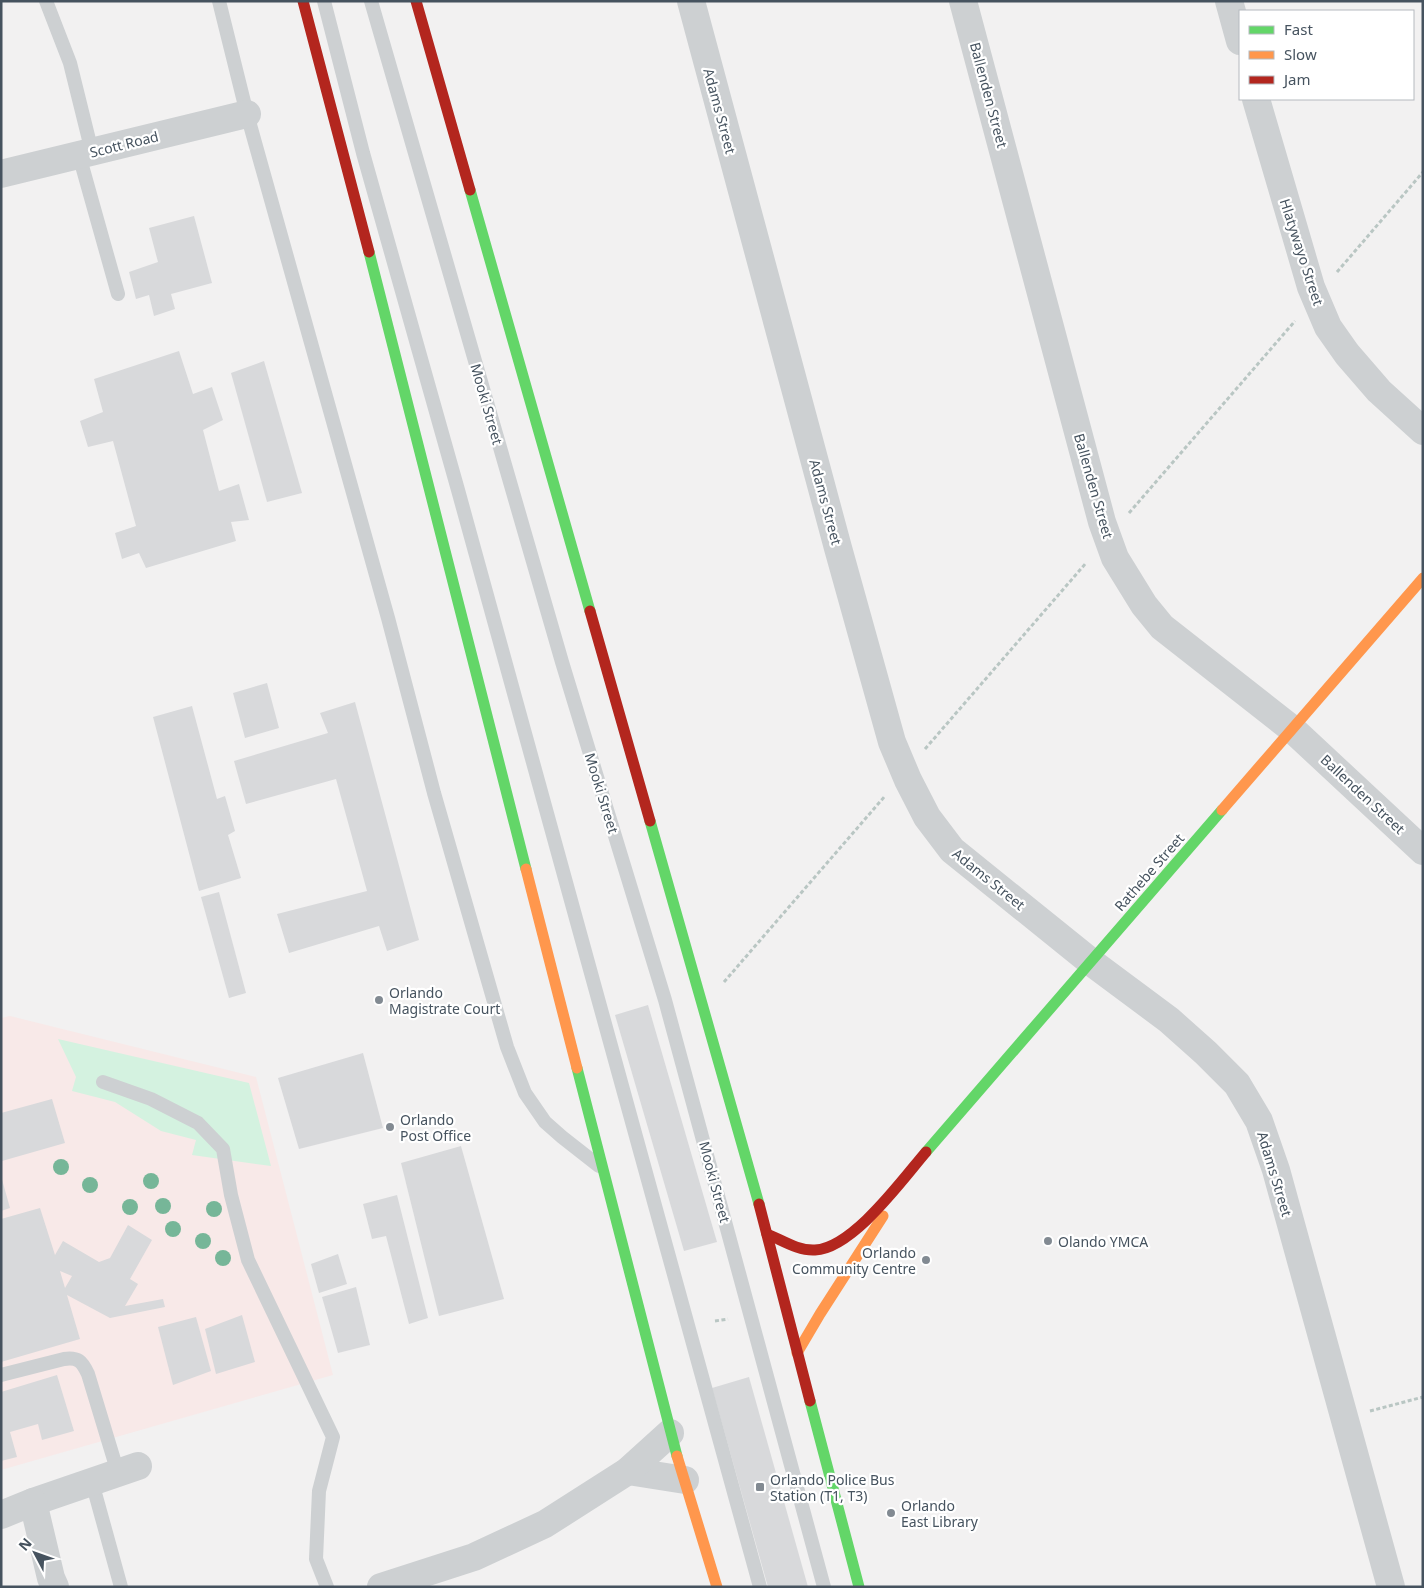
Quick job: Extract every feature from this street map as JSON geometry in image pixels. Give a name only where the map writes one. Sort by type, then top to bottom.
[{"type":"main road","points":[[303,1],[345,158],[670,1433],[717,1587]]},
{"type":"main road","points":[[416,1],[768,1234],[858,1587]]},
{"type":"main road","name":"Rathebe Street","points":[[768,1234],[803,1249],[813,1250],[841,1242],[858,1228],[1423,578]]},
{"type":"main road","name":"Rathebe Street","points":[[797,1353],[820,1314],[880,1224],[897,1185]]},
{"type":"street","name":"Adams Street","points":[[691,1],[838,548],[892,742],[905,772],[927,817],[952,850],[1091,962],[1169,1020],[1237,1084],[1259,1121],[1276,1170],[1391,1587]]},
{"type":"street","name":"Ballenden Street","points":[[963,1],[1102,522],[1115,558],[1130,585],[1162,627],[1292,729],[1423,851]]},
{"type":"street","points":[[1229,1],[1239,37]]},
{"type":"street","name":"Hlatywayo Street","points":[[1256,100],[1311,287],[1328,327],[1347,354],[1379,391],[1423,431]]},
{"type":"street","name":"Scott Road","points":[[1,174],[247,114]]},
{"type":"street","points":[[380,1587],[474,1557],[545,1524],[628,1471],[670,1433]]},
{"type":"street","points":[[1,1516],[33,1502],[128,1469]]},
{"type":"street","points":[[628,1471],[685,1480]]},
{"type":"street","points":[[33,1502],[51,1578],[55,1587]]},
{"type":"lane","points":[[46,1],[70,63],[85,153],[118,294]]},
{"type":"lane","points":[[219,1],[247,114],[388,618],[434,793],[507,1048],[525,1093],[545,1122],[603,1169]]},
{"type":"lane","points":[[324,1],[363,153],[458,490],[760,1587]]},
{"type":"lane","name":"Mooki Street","points":[[371,1],[556,643],[665,1000],[824,1587]]},
{"type":"lane","points":[[103,1082],[151,1099],[198,1123],[223,1149],[231,1195],[248,1260],[333,1437],[319,1491],[316,1559],[327,1587]]},
{"type":"lane","points":[[1,1374],[64,1359],[78,1359],[88,1374],[128,1469]]},
{"type":"lane","points":[[92,1482],[121,1587]]},
{"type":"path","points":[[702,1008],[1423,172]]},
{"type":"path","points":[[715,1320],[728,1319]]},
{"type":"path","points":[[1344,1418],[1423,1397]]},
{"type":"shaded area","points":[[10,1016],[256,1077],[333,1375],[1,1470],[1,1018]]},
{"type":"green space","points":[[58,1039],[249,1083],[271,1166],[192,1155],[196,1140],[161,1131],[115,1102],[72,1091],[76,1077]]},
{"type":"building","points":[[194,216],[212,283],[171,294],[175,309],[154,316],[149,295],[136,299],[129,272],[158,262],[149,228]]},
{"type":"building","points":[[179,351],[193,394],[212,387],[223,420],[203,430],[219,491],[239,484],[249,520],[231,522],[236,541],[146,568],[139,553],[122,559],[115,533],[136,526],[113,441],[88,447],[80,421],[103,412],[94,379]]},
{"type":"building","points":[[264,361],[302,493],[267,502],[231,373]]},
{"type":"building","points":[[267,683],[279,728],[245,738],[233,693]]},
{"type":"building","points":[[355,702],[419,940],[387,951],[379,926],[289,953],[277,914],[367,891],[336,779],[246,804],[234,761],[328,733],[320,713]]},
{"type":"building","points":[[192,706],[217,799],[225,796],[235,831],[228,835],[241,878],[199,891],[153,717]]},
{"type":"building","points":[[219,892],[246,993],[229,998],[201,897]]},
{"type":"building","points":[[648,1005],[717,1242],[684,1251],[615,1015]]},
{"type":"building","points":[[363,1053],[383,1128],[299,1149],[278,1078]]},
{"type":"building","points":[[52,1099],[65,1143],[2,1161],[1,1113]]},
{"type":"building","points":[[461,1146],[504,1299],[439,1316],[401,1163]]},
{"type":"building","points":[[1,1176],[10,1208],[1,1211]]},
{"type":"building","points":[[397,1195],[428,1318],[409,1324],[386,1236],[372,1239],[363,1204]]},
{"type":"building","points":[[40,1208],[55,1255],[63,1241],[99,1262],[110,1258],[128,1225],[152,1240],[130,1279],[138,1284],[125,1306],[163,1299],[165,1307],[110,1318],[67,1295],[80,1339],[1,1362],[1,1219]],"holes":[[[60,1271],[72,1276],[65,1288]]]},
{"type":"building","points":[[338,1254],[347,1284],[319,1293],[311,1264]]},
{"type":"building","points":[[356,1287],[370,1345],[338,1353],[322,1297]]},
{"type":"building","points":[[242,1315],[255,1362],[216,1374],[205,1329]]},
{"type":"building","points":[[196,1317],[211,1371],[173,1385],[158,1327]]},
{"type":"building","points":[[57,1375],[74,1431],[42,1440],[38,1424],[10,1432],[17,1457],[1,1461],[1,1392]]},
{"type":"building","name":"Orlando Police Bus Station (T1, T3)","points":[[749,1377],[808,1587],[768,1587],[712,1388]]},
{"type":"traffic: fast","points":[[470,190],[590,611]]},
{"type":"traffic: fast","points":[[369,252],[526,869]]},
{"type":"traffic: fast","points":[[926,1152],[1222,810]]},
{"type":"traffic: fast","points":[[650,821],[759,1204]]},
{"type":"traffic: fast","points":[[577,1068],[677,1456]]},
{"type":"traffic: fast","points":[[810,1401],[859,1587]]},
{"type":"traffic: slow","points":[[1222,810],[1423,578]]},
{"type":"traffic: slow","points":[[526,869],[577,1068]]},
{"type":"traffic: slow","points":[[797,1353],[883,1216]]},
{"type":"traffic: slow","points":[[677,1456],[717,1587]]},
{"type":"traffic: jam","points":[[303,1],[369,252]]},
{"type":"traffic: jam","points":[[416,1],[470,190]]},
{"type":"traffic: jam","points":[[590,611],[650,821]]},
{"type":"traffic: jam","points":[[767,1234],[802,1249],[815,1250],[830,1246],[845,1238],[876,1211],[926,1152]]},
{"type":"traffic: jam","points":[[759,1204],[810,1401]]},
{"type":"place","name":"Orlando Magistrate Court","points":[[379,1000]]},
{"type":"place","name":"Orlando Post Office","points":[[390,1127]]},
{"type":"place","name":"Olando YMCA","points":[[1048,1241]]},
{"type":"place","name":"Orlando Community Centre","points":[[926,1260]]},
{"type":"place","name":"Orlando Police Bus Station (T1, T3)","points":[[760,1487]]},
{"type":"place","name":"Orlando East Library","points":[[891,1513]]}]
